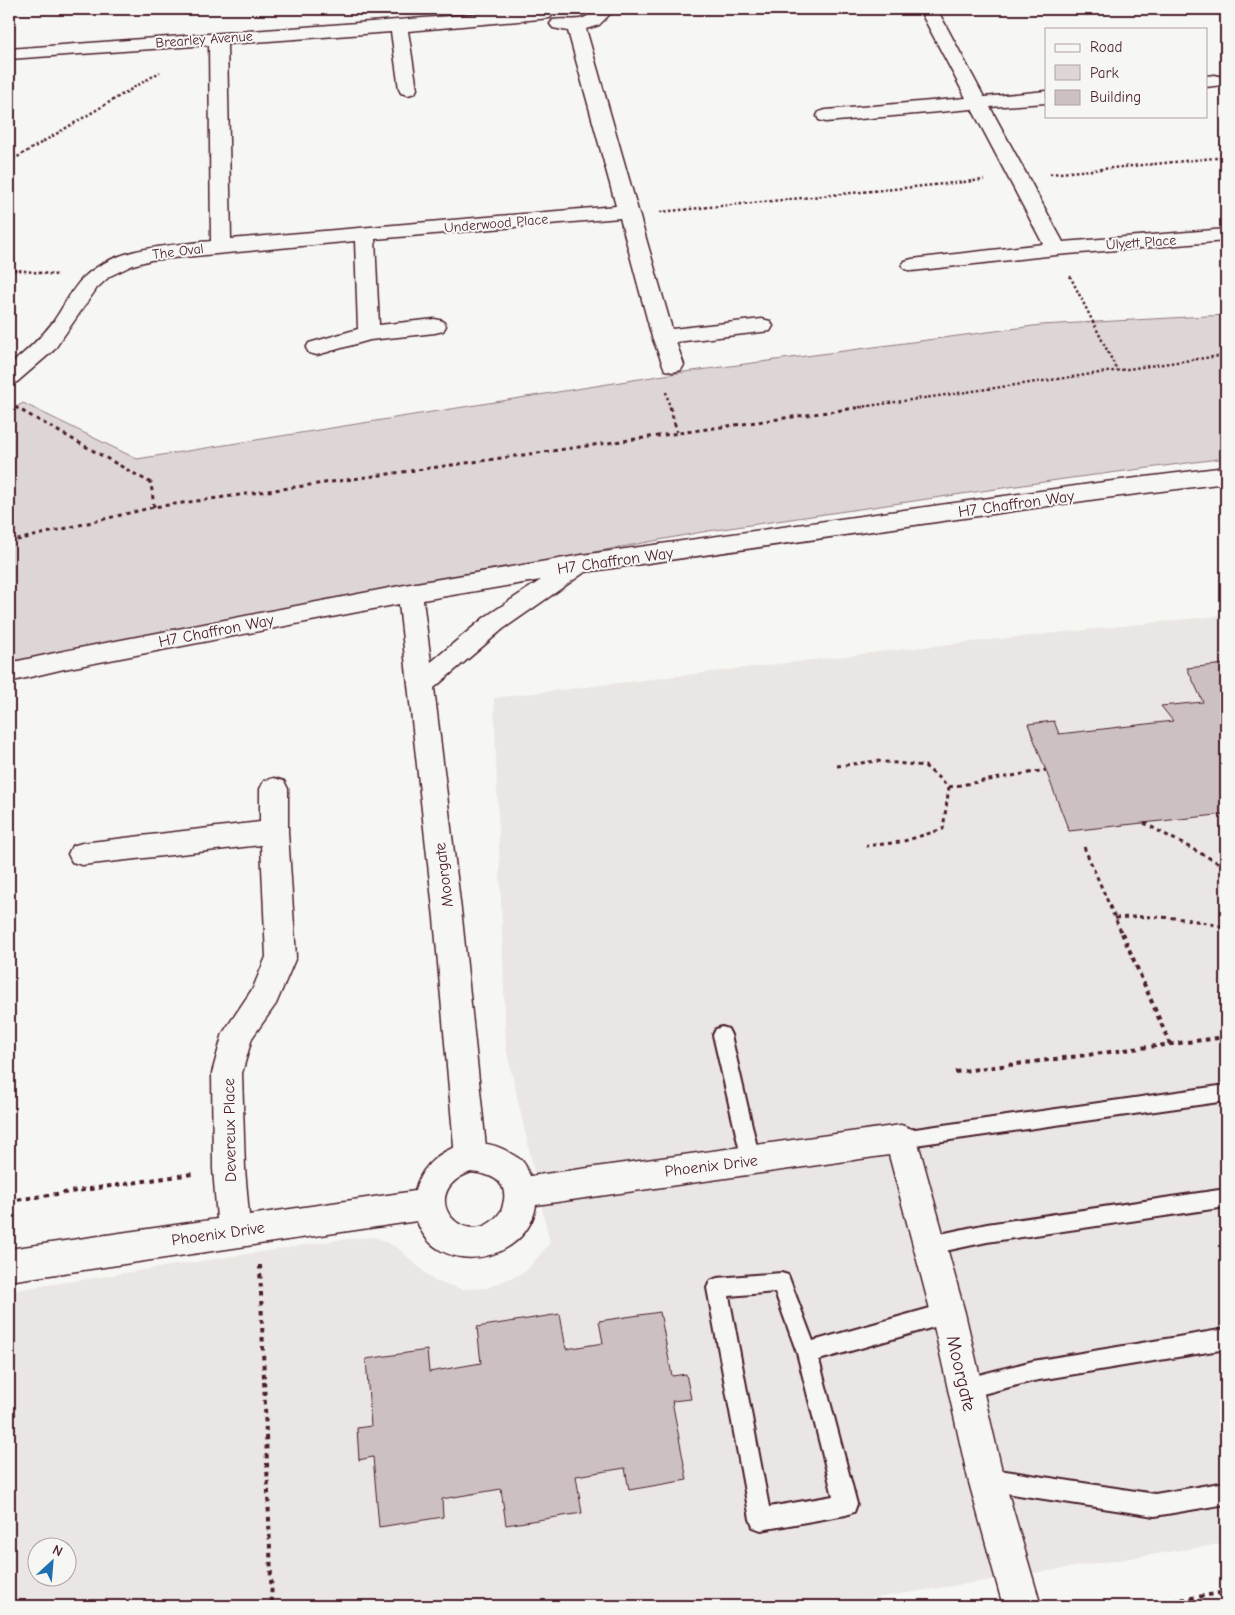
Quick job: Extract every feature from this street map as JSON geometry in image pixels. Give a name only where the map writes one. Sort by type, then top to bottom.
[{"type":"street","points":[[545,11],[548,19],[555,23],[576,26],[596,20],[601,14],[600,9]]},
{"type":"street","points":[[928,9],[1056,249]]},
{"type":"street","name":"Brearley Avenue","points":[[9,54],[218,38],[399,28],[545,11]]},
{"type":"street","points":[[576,26],[672,365]]},
{"type":"street","points":[[399,28],[408,88]]},
{"type":"street","name":"The Oval","points":[[9,377],[46,345],[89,284],[103,272],[126,261],[149,254],[222,246],[218,38]]},
{"type":"street","points":[[826,116],[1045,97]]},
{"type":"street","name":"Underwood Place","points":[[222,246],[628,211]]},
{"type":"street","points":[[365,234],[369,333]]},
{"type":"street","name":"Ulyett Place","points":[[912,265],[1056,249],[1226,235]]},
{"type":"street","points":[[317,348],[369,333],[435,326]]},
{"type":"street","points":[[663,337],[762,326]]},
{"type":"street","name":"H7 Chaffron Way","points":[[9,673],[64,660],[410,592],[582,564],[1096,491],[1226,475]]},
{"type":"street","points":[[420,685],[494,623],[582,564]]},
{"type":"street","name":"Moorgate","points":[[410,592],[448,918],[471,1157]]},
{"type":"street","name":"Devereux Place","points":[[247,1229],[229,1169],[227,1073],[238,1033],[265,995],[281,957],[274,832],[274,789]]},
{"type":"street","points":[[82,854],[274,832]]},
{"type":"street","name":"Moorgate","points":[[901,1139],[967,1388],[986,1479],[1022,1606]]},
{"type":"street","name":"Phoenix Drive","points":[[521,1192],[901,1139]]},
{"type":"street","points":[[471,1157],[494,1160],[512,1172],[521,1192],[518,1215],[502,1234],[479,1243],[454,1240],[436,1225],[428,1204],[434,1182],[449,1165],[471,1157]]},
{"type":"street","name":"Phoenix Drive","points":[[9,1265],[428,1204]]},
{"type":"lane","points":[[722,1035],[751,1160]]},
{"type":"lane","points":[[901,1139],[1226,1093]]},
{"type":"lane","points":[[930,1245],[988,1233],[1226,1198]]},
{"type":"lane","points":[[781,1282],[807,1353],[846,1504],[761,1519],[717,1288],[781,1282]]},
{"type":"lane","points":[[807,1353],[948,1314]]},
{"type":"lane","points":[[967,1388],[1033,1371],[1226,1339]]},
{"type":"lane","points":[[986,1479],[1155,1505],[1226,1493]]},
{"type":"path","points":[[9,162],[167,68]]},
{"type":"path","points":[[628,211],[648,213],[1226,157]]},
{"type":"path","points":[[1056,249],[1118,370]]},
{"type":"path","points":[[9,269],[60,275],[89,284]]},
{"type":"path","points":[[9,542],[154,507],[1226,355]]},
{"type":"path","points":[[9,403],[151,483],[154,507]]},
{"type":"path","points":[[837,766],[876,761],[925,766],[949,787]]},
{"type":"path","points":[[949,787],[1046,770]]},
{"type":"path","points":[[866,846],[901,842],[943,829],[949,787]]},
{"type":"path","points":[[1144,823],[1226,867]]},
{"type":"path","points":[[1084,847],[1170,1044]]},
{"type":"path","points":[[1115,918],[1134,916],[1154,917],[1226,928]]},
{"type":"path","points":[[955,1072],[1226,1037]]},
{"type":"path","points":[[9,1201],[229,1169]]},
{"type":"path","points":[[247,1229],[272,1606]]},
{"type":"path","points":[[1146,1606],[1226,1592]]},
{"type":"shaded area","points":[[1226,615],[1226,1543],[824,1606],[9,1606],[9,1291],[338,1240],[375,1237],[398,1248],[434,1281],[462,1289],[487,1288],[525,1272],[550,1243],[506,1047],[494,698],[905,649]]},
{"type":"green space","points":[[1226,315],[1226,458],[1071,478],[702,532],[169,631],[9,663],[9,411],[23,403],[137,459],[677,373],[1041,325]]},
{"type":"building","points":[[1226,664],[1226,814],[1069,831],[1028,724],[1054,721],[1059,734],[1173,721],[1161,706],[1203,702],[1187,668]]},
{"type":"building","points":[[660,1312],[672,1376],[686,1374],[691,1399],[672,1401],[687,1480],[629,1490],[625,1468],[576,1476],[582,1513],[506,1525],[501,1489],[442,1499],[443,1517],[379,1527],[373,1457],[359,1460],[357,1428],[371,1426],[366,1359],[427,1350],[429,1372],[481,1363],[477,1327],[560,1314],[566,1349],[603,1343],[599,1321]]}]
